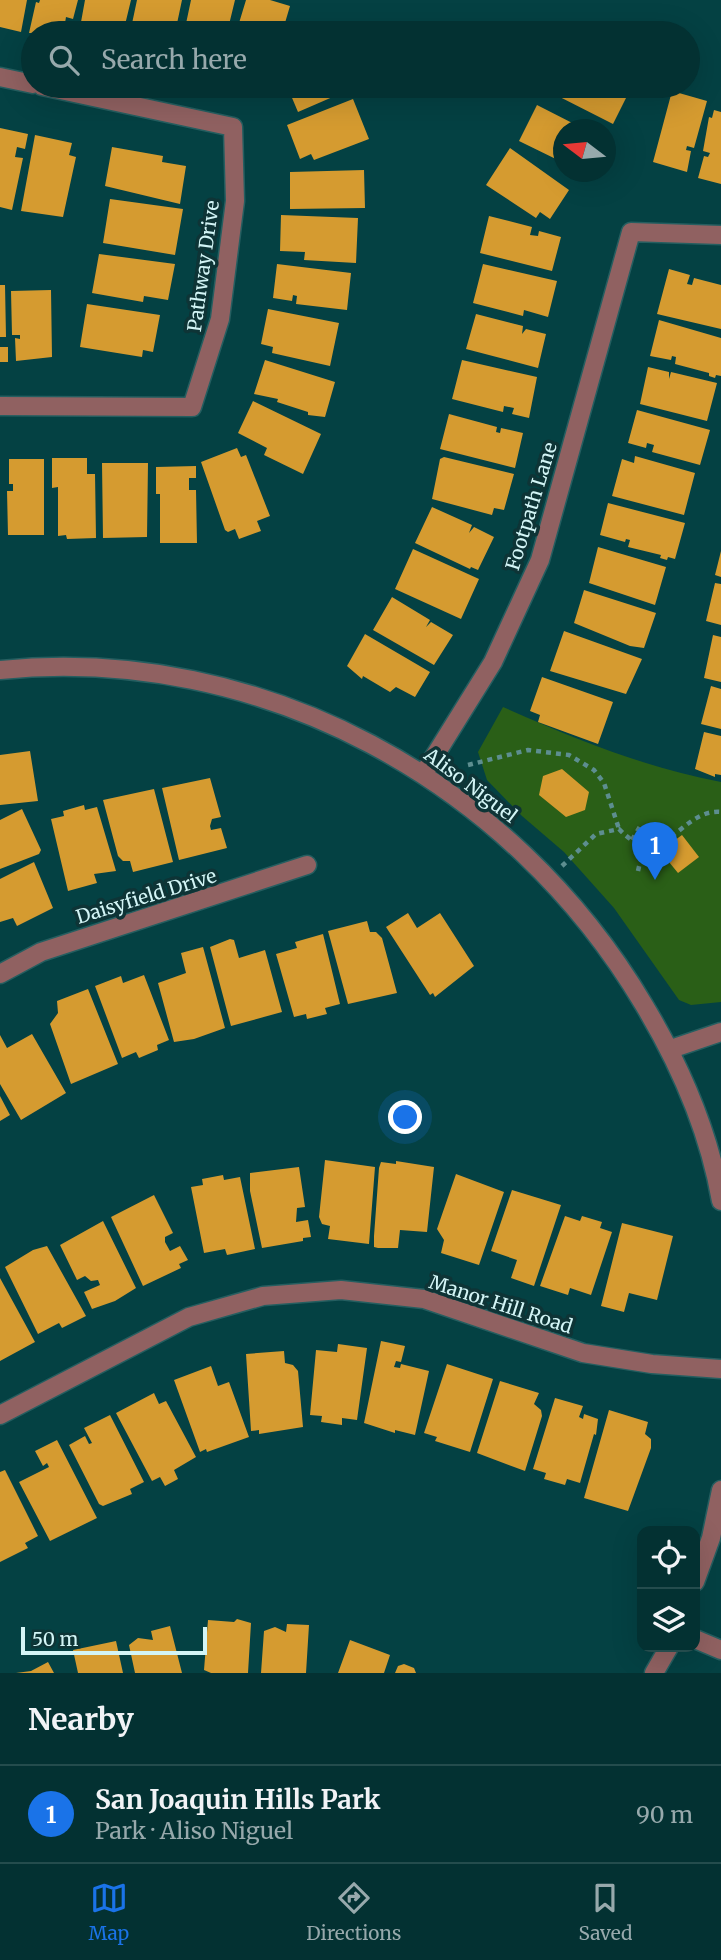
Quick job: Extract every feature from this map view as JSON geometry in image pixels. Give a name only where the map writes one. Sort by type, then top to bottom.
[{"type":"street","points":[[0,77],[21,81]]},
{"type":"street","name":"Pathway Drive","points":[[0,406],[192,407],[220,318],[235,201],[233,127],[98,98]]},
{"type":"street","name":"Footpath Lane","points":[[424,773],[493,662],[540,561],[631,232],[721,235]]},
{"type":"street","name":"Aliso Niguel","points":[[0,670],[113,669],[192,680],[282,705],[357,736],[424,773],[487,819],[550,878],[588,920],[617,961],[671,1049],[696,1114],[721,1201]]},
{"type":"street","name":"Daisyfield Drive","points":[[0,974],[54,947],[307,866]]},
{"type":"street","points":[[671,1049],[721,1032]]},
{"type":"street","name":"Manor Hill Road","points":[[0,1415],[189,1317],[263,1296],[341,1290],[424,1298],[583,1353],[652,1364],[721,1369]]},
{"type":"street","points":[[700,1567],[721,1490]]},
{"type":"street","points":[[700,1641],[721,1650]]},
{"type":"street","points":[[654,1673],[666,1652]]},
{"type":"path","points":[[468,765],[527,750],[569,755],[594,770],[604,783],[619,829],[632,840],[644,845],[666,842],[697,817],[721,812]]},
{"type":"path","points":[[632,840],[642,822]]},
{"type":"path","points":[[550,878],[597,834],[619,829]]},
{"type":"path","points":[[638,871],[644,845]]},
{"type":"green space","points":[[503,707],[610,751],[721,782],[721,1002],[691,1005],[679,1000],[614,908],[564,852],[522,816],[487,780],[478,752]]},
{"type":"building","points":[[0,0],[27,0],[21,32],[0,27]]},
{"type":"building","points":[[40,0],[78,0],[73,19],[66,17],[65,21],[32,21],[36,2],[39,3]]},
{"type":"building","points":[[85,0],[131,0],[126,21],[81,21]]},
{"type":"building","points":[[137,0],[182,0],[178,21],[133,21]]},
{"type":"building","points":[[191,0],[235,0],[230,21],[187,21]]},
{"type":"building","points":[[246,0],[270,0],[290,6],[286,21],[240,21]]},
{"type":"building","points":[[292,98],[330,98],[298,112]]},
{"type":"building","points":[[562,98],[626,98],[616,119],[603,119]]},
{"type":"building","points":[[670,98],[696,98],[707,101],[694,148],[687,146],[686,150],[691,151],[687,172],[653,162]]},
{"type":"building","points":[[353,99],[369,139],[314,160],[311,154],[300,159],[287,125]]},
{"type":"building","points":[[537,105],[564,119],[553,119],[553,158],[519,141]]},
{"type":"building","points":[[714,110],[721,112],[721,184],[698,178],[704,156],[708,157],[710,153],[703,151],[709,117],[712,118]]},
{"type":"building","points":[[0,128],[28,134],[25,149],[17,147],[15,157],[23,158],[12,210],[0,207]]},
{"type":"building","points":[[35,135],[72,143],[69,155],[76,157],[63,217],[21,211]]},
{"type":"building","points":[[112,147],[163,156],[162,162],[186,166],[180,204],[105,186]]},
{"type":"building","points":[[510,148],[553,179],[553,182],[558,182],[569,190],[550,219],[540,212],[536,218],[486,185]]},
{"type":"building","points":[[364,170],[365,208],[290,209],[290,172]]},
{"type":"building","points":[[110,199],[183,209],[175,255],[103,243]]},
{"type":"building","points":[[281,215],[358,218],[356,263],[304,260],[305,252],[280,251]]},
{"type":"building","points":[[489,216],[532,227],[530,235],[538,236],[539,231],[561,237],[552,271],[480,253]]},
{"type":"building","points":[[99,254],[175,264],[168,300],[144,296],[143,302],[92,293]]},
{"type":"building","points":[[277,264],[351,273],[347,310],[296,304],[297,296],[293,295],[292,301],[273,298]]},
{"type":"building","points":[[483,264],[557,281],[548,317],[524,310],[523,316],[473,303]]},
{"type":"building","points":[[669,269],[690,275],[687,284],[692,285],[694,278],[721,285],[721,329],[657,314]]},
{"type":"building","points":[[0,285],[5,285],[6,337],[0,337]]},
{"type":"building","points":[[51,290],[52,357],[16,361],[15,338],[20,339],[20,335],[12,335],[11,291]]},
{"type":"building","points":[[87,304],[160,315],[153,352],[143,350],[142,357],[80,347]]},
{"type":"building","points":[[268,309],[339,323],[330,366],[272,353],[273,347],[261,344]]},
{"type":"building","points":[[476,314],[523,326],[522,334],[526,329],[546,334],[538,368],[466,349]]},
{"type":"building","points":[[659,320],[721,338],[721,376],[716,375],[715,378],[709,376],[709,373],[675,364],[676,357],[672,356],[671,360],[650,356]]},
{"type":"building","points":[[0,347],[8,347],[8,362],[0,362]]},
{"type":"building","points":[[265,360],[335,382],[325,417],[308,415],[308,412],[277,402],[278,399],[254,394]]},
{"type":"building","points":[[462,360],[537,377],[529,418],[512,414],[514,408],[504,406],[503,412],[452,399]]},
{"type":"building","points":[[648,367],[669,372],[669,379],[671,372],[717,383],[707,421],[640,404]]},
{"type":"building","points":[[253,401],[321,434],[303,474],[264,455],[267,448],[238,433]]},
{"type":"building","points":[[637,410],[710,430],[700,465],[652,452],[654,445],[647,443],[646,448],[628,443]]},
{"type":"building","points":[[449,414],[497,427],[496,432],[500,433],[501,428],[523,433],[515,468],[440,449]]},
{"type":"building","points":[[237,448],[241,457],[246,455],[270,516],[257,521],[261,531],[239,539],[235,529],[228,532],[225,530],[201,462]]},
{"type":"building","points":[[635,456],[695,473],[684,515],[612,496],[622,459],[634,463]]},
{"type":"building","points":[[444,457],[514,474],[504,510],[494,508],[492,515],[432,499],[440,459]]},
{"type":"building","points":[[52,458],[87,458],[87,474],[95,474],[96,538],[67,539],[66,535],[58,536],[58,487],[52,488]]},
{"type":"building","points":[[9,459],[44,459],[44,535],[8,535],[7,491],[13,491],[13,484],[9,484]]},
{"type":"building","points":[[102,463],[148,463],[147,537],[103,538]]},
{"type":"building","points":[[196,466],[196,478],[189,478],[189,490],[196,490],[197,543],[160,543],[160,494],[156,494],[156,467]]},
{"type":"building","points":[[608,503],[685,523],[675,559],[668,557],[667,560],[660,558],[661,555],[628,547],[630,540],[626,539],[625,542],[600,535]]},
{"type":"building","points":[[432,507],[472,525],[469,533],[474,527],[494,537],[478,570],[471,567],[470,569],[415,543]]},
{"type":"building","points":[[598,547],[666,567],[655,605],[589,583]]},
{"type":"building","points":[[413,549],[479,579],[461,619],[395,589]]},
{"type":"building","points":[[721,551],[721,577],[715,575]]},
{"type":"building","points":[[715,583],[721,584],[721,625],[706,621]]},
{"type":"building","points":[[584,590],[656,613],[644,648],[630,646],[574,623]]},
{"type":"building","points":[[392,597],[430,620],[426,627],[431,622],[453,635],[434,665],[373,630]]},
{"type":"building","points":[[564,631],[642,659],[626,694],[550,671]]},
{"type":"building","points":[[365,634],[430,672],[415,697],[396,687],[390,692],[363,676],[362,679],[347,666]]},
{"type":"building","points":[[713,635],[721,637],[721,682],[704,678]]},
{"type":"building","points":[[542,677],[613,702],[598,744],[538,722],[540,715],[530,711]]},
{"type":"building","points":[[711,686],[721,689],[721,729],[701,724]]},
{"type":"building","points":[[704,732],[721,736],[721,775],[715,774],[715,777],[695,769]]},
{"type":"building","points":[[30,751],[38,801],[0,805],[0,755]]},
{"type":"building","points":[[562,769],[589,792],[585,810],[566,817],[539,795],[543,776]]},
{"type":"building","points":[[210,778],[221,817],[212,819],[210,826],[211,830],[221,828],[227,848],[179,860],[162,788]]},
{"type":"building","points":[[154,789],[173,862],[133,872],[130,861],[123,861],[118,856],[103,800]]},
{"type":"building","points":[[84,805],[85,810],[97,807],[116,871],[94,874],[97,883],[68,891],[51,819],[64,816],[63,811]]},
{"type":"building","points":[[22,809],[41,850],[39,854],[0,869],[0,820]]},
{"type":"building","points":[[682,835],[699,857],[678,873],[660,851]]},
{"type":"building","points":[[34,862],[53,908],[17,926],[13,918],[0,922],[0,879]]},
{"type":"building","points":[[408,913],[417,928],[440,913],[474,966],[435,997],[433,993],[430,995],[386,927]]},
{"type":"building","points":[[367,921],[370,932],[376,932],[382,938],[397,993],[348,1004],[328,931]]},
{"type":"building","points":[[323,934],[340,1004],[325,1008],[327,1014],[307,1019],[306,1014],[294,1017],[276,954],[297,948],[295,942]]},
{"type":"building","points":[[234,940],[239,958],[265,950],[282,1012],[231,1026],[210,947]]},
{"type":"building","points":[[203,947],[225,1028],[194,1039],[174,1042],[158,983],[186,973],[181,953]]},
{"type":"building","points":[[144,975],[169,1040],[157,1045],[158,1050],[139,1058],[136,1052],[122,1058],[95,986],[121,976],[123,983]]},
{"type":"building","points":[[88,989],[118,1064],[71,1084],[50,1024],[58,1013],[57,1001]]},
{"type":"building","points":[[32,1034],[66,1093],[21,1120],[0,1084],[0,1035],[7,1048]]},
{"type":"building","points":[[0,1096],[10,1115],[0,1121]]},
{"type":"building","points":[[325,1160],[375,1167],[369,1244],[328,1239],[330,1226],[322,1224],[319,1217]]},
{"type":"building","points":[[396,1161],[434,1167],[427,1232],[400,1230],[398,1248],[378,1248],[374,1247],[374,1236],[379,1168],[381,1162],[396,1164]]},
{"type":"building","points":[[299,1167],[305,1207],[297,1208],[296,1222],[308,1220],[311,1237],[303,1238],[303,1241],[262,1248],[250,1191],[250,1173]]},
{"type":"building","points":[[456,1174],[504,1192],[479,1265],[441,1253],[444,1240],[437,1229]]},
{"type":"building","points":[[223,1175],[224,1180],[240,1177],[255,1249],[227,1255],[225,1249],[204,1253],[191,1187],[203,1185],[202,1179]]},
{"type":"building","points":[[512,1190],[561,1205],[534,1286],[511,1278],[517,1260],[491,1251]]},
{"type":"building","points":[[154,1195],[173,1233],[165,1237],[165,1242],[170,1251],[180,1246],[188,1260],[179,1264],[181,1268],[143,1286],[111,1217]]},
{"type":"building","points":[[565,1216],[580,1221],[582,1216],[602,1222],[600,1228],[612,1232],[591,1295],[570,1288],[568,1295],[540,1286]]},
{"type":"building","points":[[103,1221],[136,1288],[115,1301],[92,1309],[84,1292],[100,1285],[98,1280],[91,1281],[85,1276],[77,1280],[60,1245]]},
{"type":"building","points":[[622,1223],[673,1236],[657,1300],[629,1293],[624,1312],[601,1306]]},
{"type":"building","points":[[47,1246],[86,1316],[62,1328],[59,1323],[38,1334],[5,1267],[33,1250]]},
{"type":"building","points":[[0,1278],[35,1342],[0,1361]]},
{"type":"building","points":[[381,1341],[405,1346],[401,1362],[396,1361],[394,1367],[400,1368],[401,1364],[429,1371],[415,1435],[395,1430],[395,1433],[364,1423]]},
{"type":"building","points":[[338,1344],[367,1348],[357,1420],[342,1418],[342,1425],[321,1422],[322,1416],[310,1415],[316,1350],[337,1352]]},
{"type":"building","points":[[284,1351],[285,1363],[293,1365],[298,1371],[303,1427],[259,1434],[259,1430],[251,1431],[246,1354]]},
{"type":"building","points":[[447,1364],[493,1379],[470,1452],[435,1441],[437,1437],[424,1433]]},
{"type":"building","points":[[211,1366],[218,1386],[229,1382],[249,1437],[200,1452],[174,1380]]},
{"type":"building","points":[[500,1381],[539,1393],[534,1404],[541,1410],[542,1416],[525,1471],[477,1453]]},
{"type":"building","points":[[154,1393],[159,1404],[166,1401],[196,1457],[174,1470],[178,1479],[165,1486],[160,1477],[152,1481],[116,1413]]},
{"type":"building","points":[[555,1398],[583,1406],[579,1417],[583,1419],[584,1414],[598,1419],[596,1435],[594,1434],[580,1483],[567,1479],[565,1485],[544,1479],[546,1473],[533,1469]]},
{"type":"building","points":[[609,1410],[648,1422],[645,1434],[651,1439],[651,1448],[628,1511],[584,1498]]},
{"type":"building","points":[[110,1415],[144,1482],[130,1489],[132,1494],[103,1506],[99,1504],[69,1445],[85,1436],[89,1444],[92,1443],[84,1428]]},
{"type":"building","points":[[57,1440],[97,1518],[50,1541],[19,1482],[49,1467],[47,1463],[43,1466],[35,1451]]},
{"type":"building","points":[[5,1470],[38,1536],[25,1543],[28,1548],[0,1562],[0,1472]]},
{"type":"building","points":[[237,1619],[251,1623],[248,1673],[211,1673],[204,1670],[208,1620],[234,1622]]},
{"type":"building","points":[[287,1624],[309,1625],[306,1673],[261,1673],[264,1631],[275,1627],[286,1632]]},
{"type":"building","points":[[170,1626],[182,1673],[135,1673],[129,1645],[138,1638],[153,1640],[151,1631]]},
{"type":"building","points":[[350,1640],[390,1655],[384,1673],[338,1673]]},
{"type":"building","points":[[116,1641],[123,1673],[78,1673],[73,1650]]},
{"type":"building","points":[[48,1662],[54,1673],[16,1673],[31,1671]]},
{"type":"building","points":[[404,1664],[414,1668],[416,1673],[395,1673],[398,1666]]},
{"type":"place","name":"San Joaquin Hills Park","points":[[655,880]]}]
